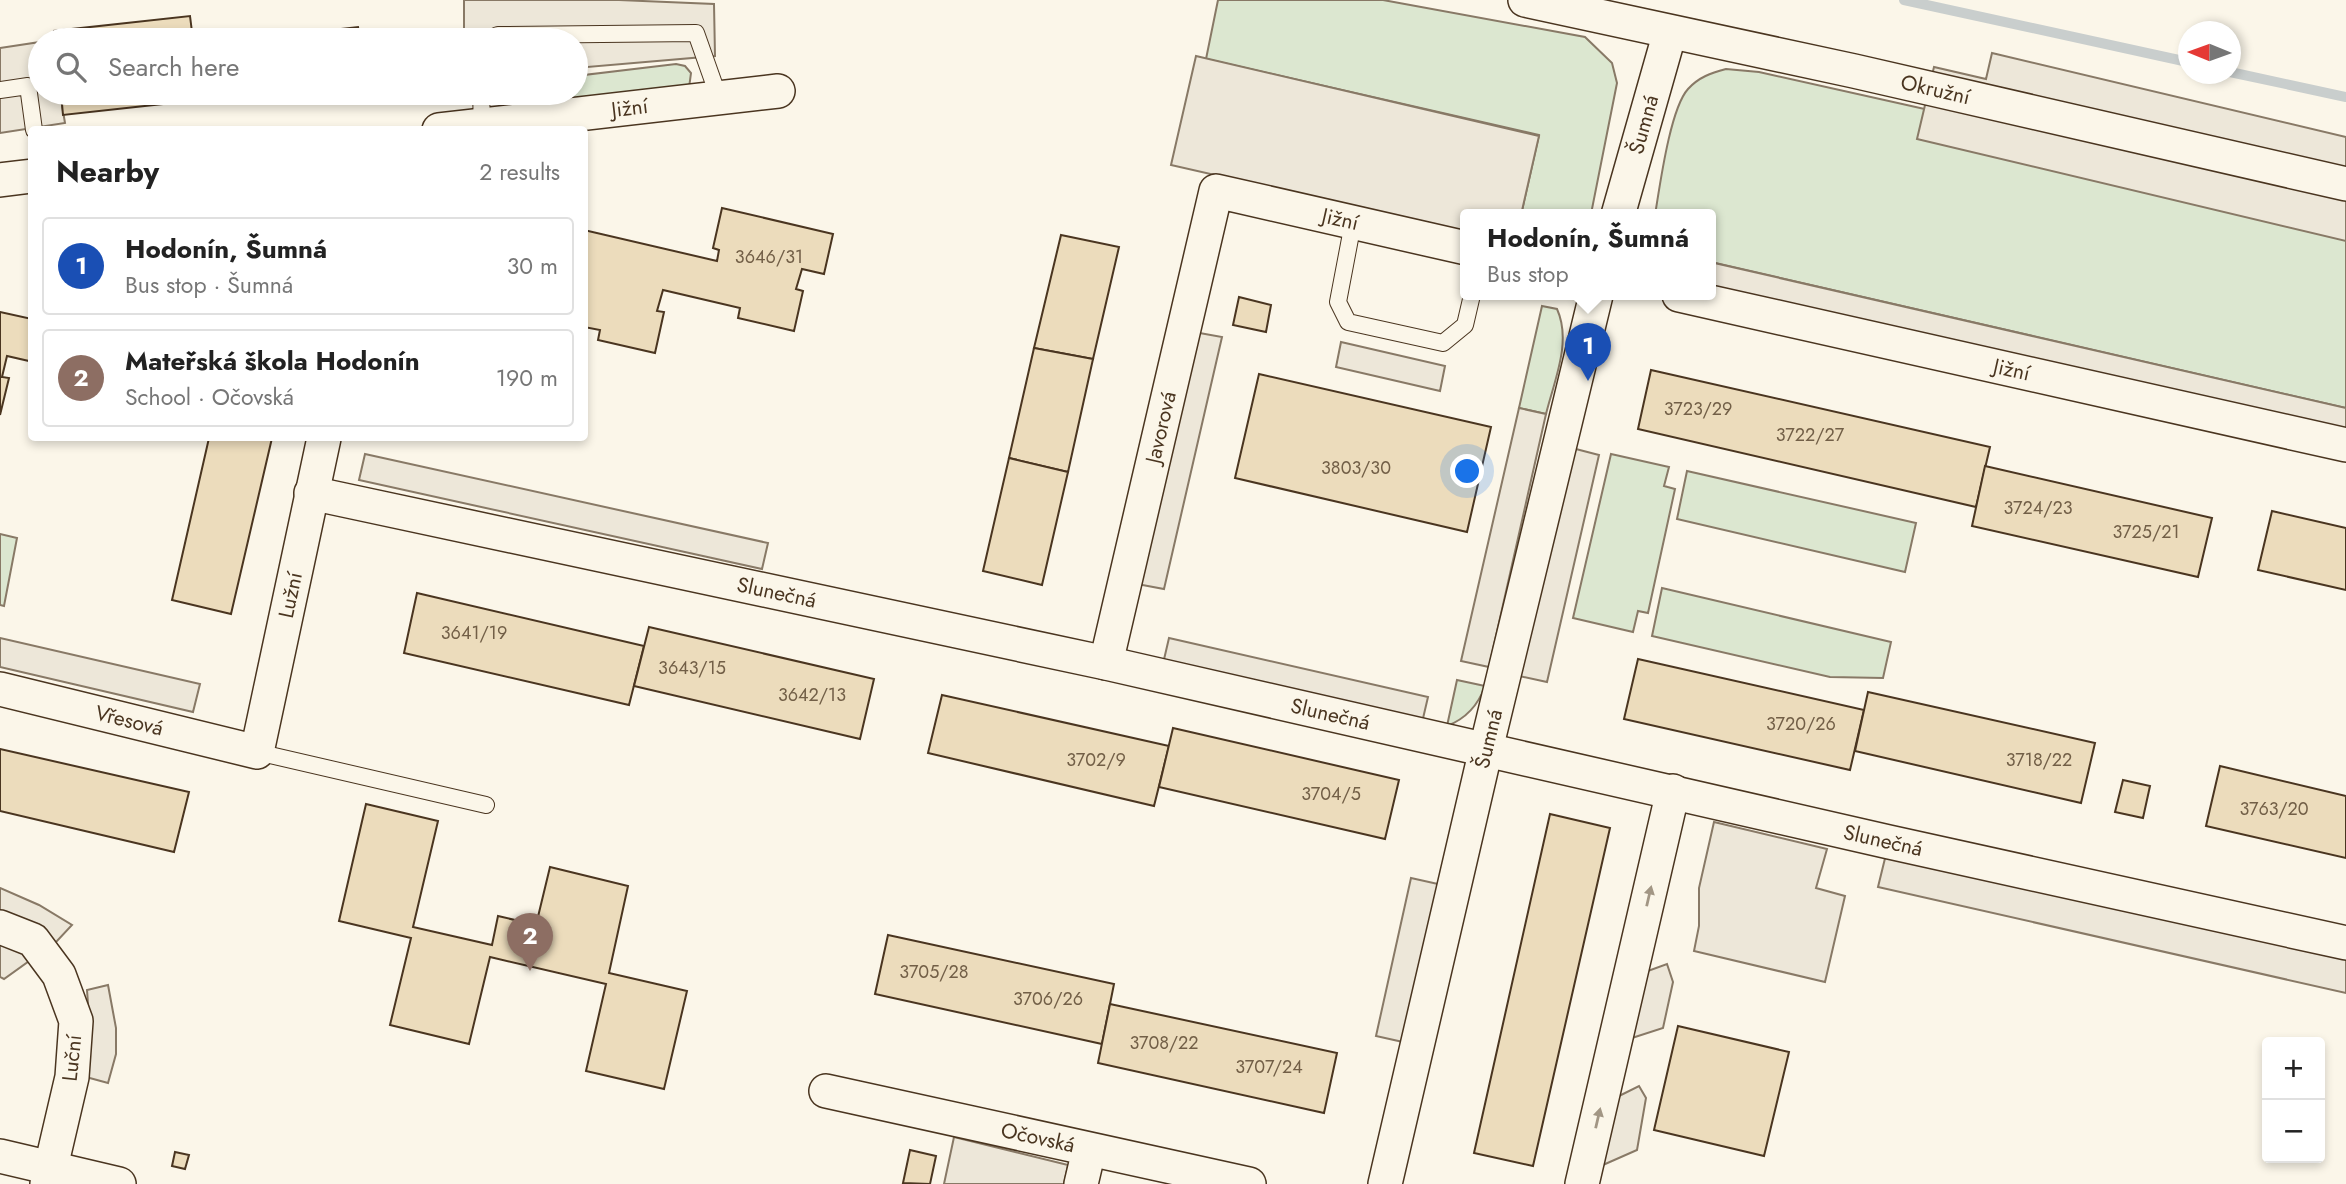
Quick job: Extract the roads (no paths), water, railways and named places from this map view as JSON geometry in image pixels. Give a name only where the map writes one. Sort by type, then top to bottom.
[{"type":"street","name":"Okružní","points":[[1525,0],[1868,74],[2346,184]]},
{"type":"street","name":"Šumná","points":[[1620,209],[1670,32]]},
{"type":"street","name":"Jižní","points":[[588,104],[778,91]]},
{"type":"street","name":"Jižní","points":[[447,126],[481,109],[560,105]]},
{"type":"street","points":[[0,180],[28,176]]},
{"type":"street","name":"Jižní","points":[[1216,191],[1460,247]]},
{"type":"street","name":"Javorová","points":[[1106,663],[1216,191]]},
{"type":"street","name":"Šumná","points":[[1385,1184],[1486,749],[1595,300]]},
{"type":"street","name":"Jižní","points":[[1701,300],[2346,445]]},
{"type":"street","name":"Lužní","points":[[257,752],[323,441]]},
{"type":"street","name":"Slunečná","points":[[312,493],[1106,663],[1889,842],[2346,943]]},
{"type":"street","name":"Vřesová","points":[[0,689],[257,752]]},
{"type":"street","points":[[1582,1184],[1673,791]]},
{"type":"street","name":"Luční","points":[[0,927],[33,940],[59,975],[76,1021],[72,1077],[49,1176]]},
{"type":"street","name":"Očovská","points":[[826,1091],[1249,1184]]},
{"type":"street","points":[[1081,1184],[1089,1150]]},
{"type":"street","points":[[0,1156],[49,1176],[119,1184]]},
{"type":"lane","points":[[588,34],[696,33],[719,97]]},
{"type":"lane","points":[[0,90],[28,86]]},
{"type":"lane","points":[[31,105],[33,126]]},
{"type":"lane","points":[[1353,223],[1338,302],[1348,322],[1443,343],[1465,325],[1471,300]]},
{"type":"lane","points":[[257,752],[486,805]]},
{"type":"waterway","points":[[1904,0],[2178,60]]},
{"type":"waterway","points":[[2241,74],[2346,97]]},
{"type":"place","name":"Hodonín, Šumná","points":[[1588,381]]},
{"type":"place","name":"Mateřská škola Hodonín","points":[[530,971]]}]
